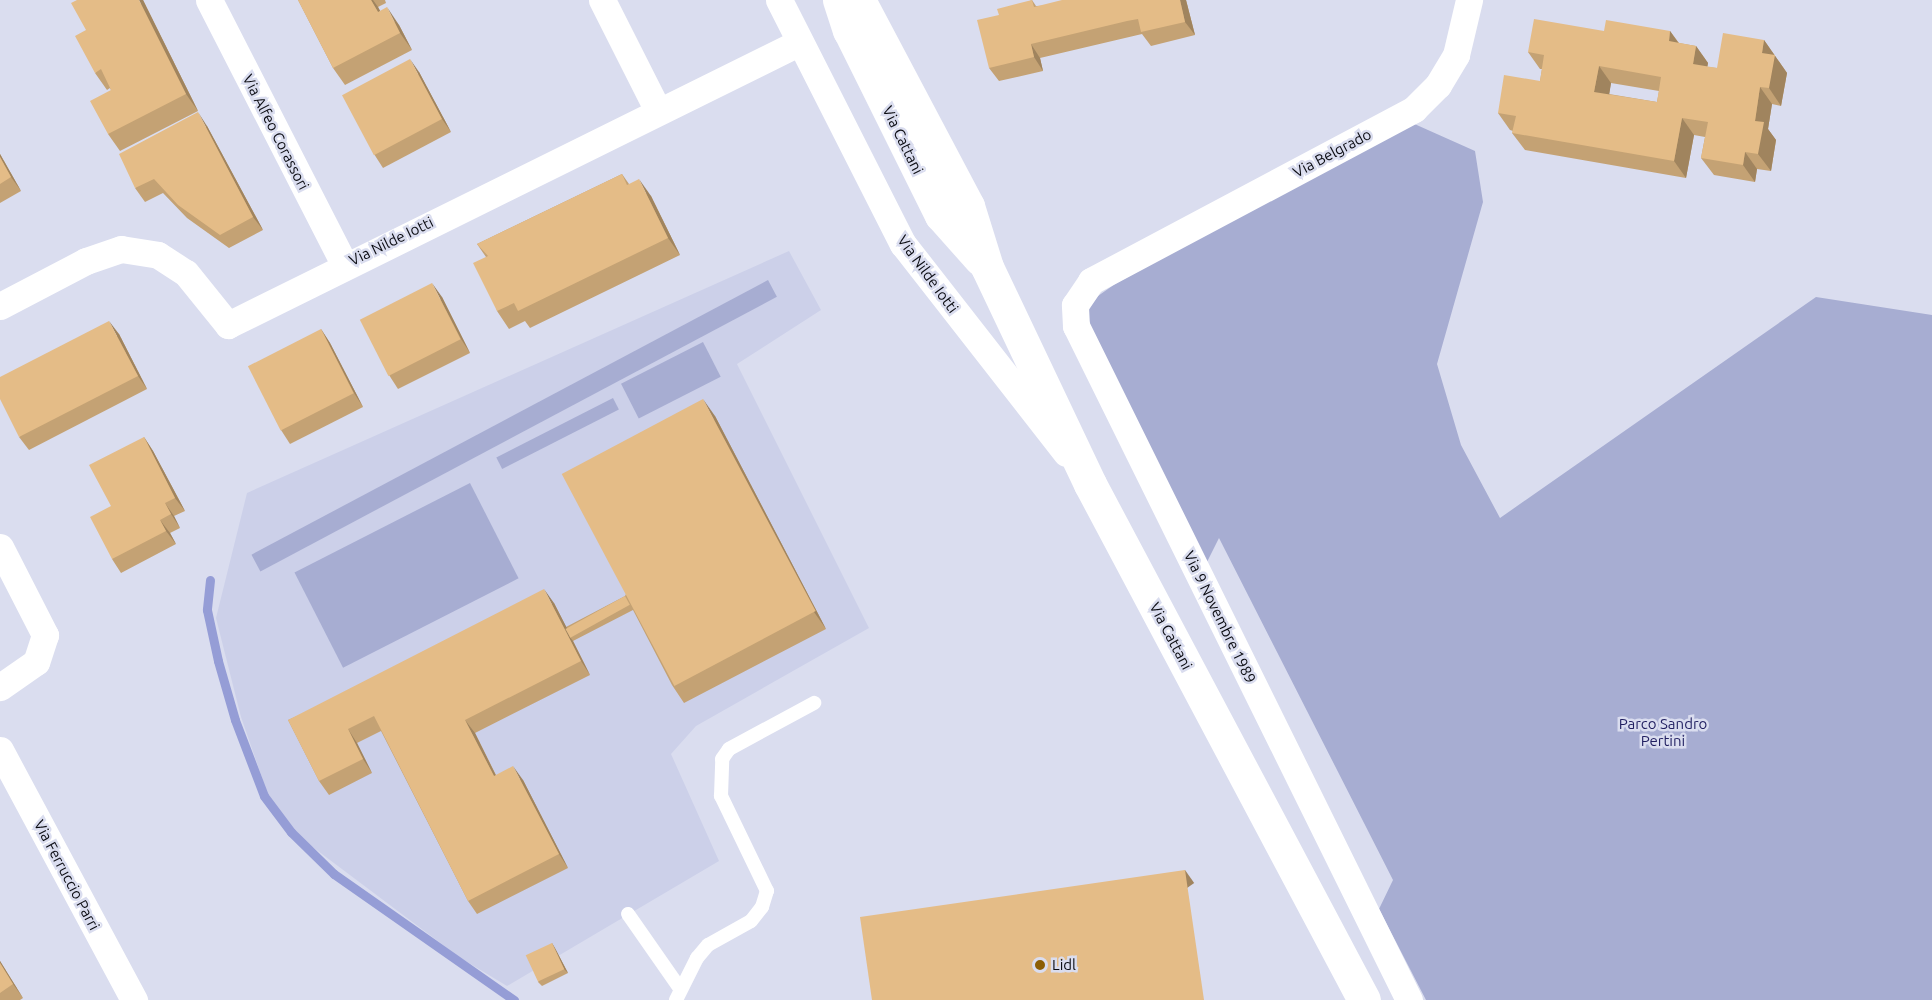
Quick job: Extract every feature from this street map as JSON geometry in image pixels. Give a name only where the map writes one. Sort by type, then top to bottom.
[{"type":"main road","name":"Via Cattani","points":[[839,0],[849,30],[940,215],[987,267]]},
{"type":"main road","name":"Via Cattani","points":[[859,0],[968,206],[987,267],[1090,484],[1364,1000]]},
{"type":"street","name":"Via Alfeo Corassori","points":[[209,0],[344,264]]},
{"type":"street","points":[[602,0],[657,109]]},
{"type":"street","name":"Via Nilde Iotti","points":[[779,0],[903,244],[1090,484]]},
{"type":"street","name":"Via Belgrado","points":[[1138,257],[1414,109],[1438,85],[1456,55],[1469,0]]},
{"type":"street","name":"Via Nilde Iotti","points":[[0,306],[86,261],[121,249],[158,255],[186,273],[228,325],[344,264],[657,109],[800,42]]},
{"type":"street","name":"Via 9 Novembre 1989","points":[[1138,257],[1091,281],[1075,304],[1076,326],[1409,1000]]},
{"type":"street","points":[[0,547],[45,636],[36,662],[0,687]]},
{"type":"street","name":"Via Ferruccio Parri","points":[[0,750],[134,1000]]},
{"type":"lane","points":[[628,914],[678,993],[708,945],[751,921],[762,907],[767,891],[721,796],[722,759],[729,749],[814,703]]},
{"type":"shaded area","points":[[789,251],[821,310],[737,364],[869,628],[696,726],[671,754],[719,861],[507,986],[459,957],[302,839],[268,795],[241,717],[216,618],[247,493]]},
{"type":"green space","name":"Parco Sandro Pertini","points":[[1410,122],[1475,151],[1483,202],[1437,364],[1461,445],[1500,518],[1816,297],[1932,315],[1932,1000],[1426,1000],[1379,909],[1393,880],[1219,538],[1205,566],[1084,330],[1086,312],[1098,296],[1115,284]]},
{"type":"green space","points":[[768,280],[777,297],[260,571],[251,555]]},
{"type":"green space","points":[[703,342],[721,377],[639,419],[621,384]]},
{"type":"green space","points":[[613,398],[619,410],[502,469],[496,457]]},
{"type":"green space","points":[[470,483],[519,578],[343,668],[294,572]]},
{"type":"building","points":[[77,0],[139,0],[186,94],[108,134],[90,101],[111,90],[101,69],[95,73],[75,36],[86,30],[71,3]]},
{"type":"building","points":[[298,0],[371,0],[378,12],[387,7],[400,33],[333,68]]},
{"type":"building","points":[[1032,0],[1034,7],[1062,0],[1180,0],[1185,22],[1141,32],[1138,19],[1127,21],[1031,44],[1034,57],[989,68],[977,20],[999,15],[997,9]]},
{"type":"building","points":[[1534,19],[1604,31],[1606,20],[1670,31],[1669,41],[1696,46],[1693,64],[1717,68],[1723,33],[1764,40],[1762,53],[1775,55],[1769,88],[1760,87],[1755,121],[1764,122],[1758,154],[1745,152],[1743,165],[1701,158],[1708,122],[1682,118],[1674,161],[1512,133],[1516,116],[1498,113],[1504,75],[1540,81],[1544,55],[1528,52]],"holes":[[[1599,66],[1661,77],[1657,102],[1594,92]]]},
{"type":"building","points":[[410,59],[442,119],[374,155],[342,95]]},
{"type":"building","points":[[198,112],[253,217],[220,235],[178,205],[154,179],[135,188],[119,154]]},
{"type":"building","points":[[0,157],[11,177],[0,184]]},
{"type":"building","points":[[622,174],[627,185],[639,179],[668,238],[518,311],[514,303],[497,311],[473,263],[488,256],[477,244]]},
{"type":"building","points":[[432,283],[461,339],[388,376],[360,320]]},
{"type":"building","points":[[109,321],[138,376],[19,437],[0,399],[0,377]]},
{"type":"building","points":[[321,329],[354,393],[281,430],[248,366]]},
{"type":"building","points":[[703,399],[816,611],[674,686],[562,474]]},
{"type":"building","points":[[144,437],[175,498],[165,503],[171,514],[160,520],[166,531],[112,559],[90,517],[111,506],[89,465]]},
{"type":"building","points":[[544,589],[581,661],[465,720],[494,776],[513,766],[559,854],[468,901],[374,716],[348,729],[363,759],[319,781],[288,720]]},
{"type":"building","points":[[625,596],[630,605],[570,638],[566,629]]},
{"type":"building","name":"Lidl","points":[[1185,870],[1204,1000],[872,1000],[860,917]]},
{"type":"building","points":[[552,943],[564,969],[538,982],[526,955]]},
{"type":"building","points":[[0,963],[13,984],[0,993]]},
{"type":"waterway","points":[[210,580],[207,610],[218,661],[235,720],[264,796],[291,832],[334,874],[514,1000]]},
{"type":"place","name":"Lidl","points":[[1040,965]]}]
